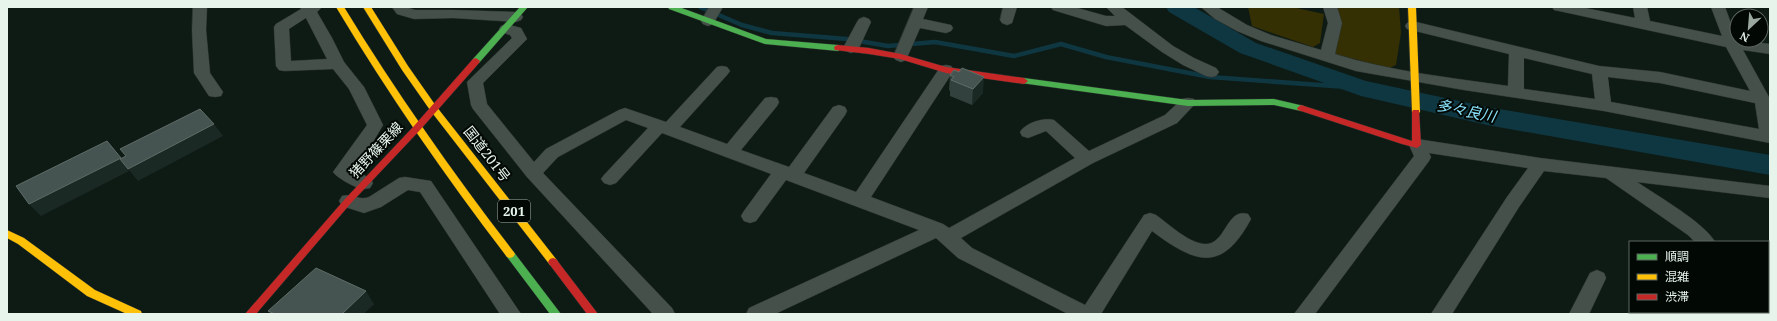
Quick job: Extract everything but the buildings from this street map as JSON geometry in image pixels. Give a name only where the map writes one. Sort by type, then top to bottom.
[{"type":"main road","name":"201","points":[[340,7],[353,30],[417,128],[556,314]]},
{"type":"main road","name":"国道201号","points":[[367,7],[405,68],[433,108],[593,314]]},
{"type":"main road","points":[[672,7],[765,41],[851,48],[901,57],[946,70],[1188,103],[1274,102],[1325,115],[1387,137],[1416,141],[1412,7]]},
{"type":"main road","name":"猪野篠栗線","points":[[250,314],[364,183],[417,128],[433,108],[515,17]]},
{"type":"main road","points":[[7,234],[21,241],[91,293],[137,314]]},
{"type":"street","points":[[200,7],[199,30],[202,73],[215,92]]},
{"type":"street","points":[[400,7],[402,11],[414,15],[440,11],[515,17],[516,31],[520,39],[475,82],[479,105],[534,173],[664,314]]},
{"type":"street","points":[[708,21],[716,7]]},
{"type":"street","points":[[901,57],[921,7]]},
{"type":"street","points":[[1058,7],[1106,21],[1128,20]]},
{"type":"street","points":[[1113,7],[1161,46],[1196,66],[1211,72]]},
{"type":"street","points":[[1208,7],[1220,16],[1242,28],[1266,38],[1356,66],[1414,80],[1604,106],[1769,137],[1762,99],[1735,48]]},
{"type":"street","points":[[1328,58],[1335,23],[1330,7]]},
{"type":"street","points":[[1561,7],[1729,42]]},
{"type":"street","points":[[1640,7],[1643,24]]},
{"type":"street","points":[[1718,7],[1729,35]]},
{"type":"street","points":[[336,64],[284,66],[281,27],[310,8],[336,64],[356,87],[375,125],[364,143],[342,172],[364,183]]},
{"type":"street","points":[[851,48],[864,22]]},
{"type":"street","points":[[915,22],[946,28]]},
{"type":"street","points":[[1412,26],[1599,71],[1618,71],[1646,75],[1762,99]]},
{"type":"street","points":[[1516,93],[1517,51]]},
{"type":"street","points":[[859,201],[946,70]]},
{"type":"street","points":[[610,179],[722,71]]},
{"type":"street","points":[[1599,71],[1604,106]]},
{"type":"street","points":[[730,152],[771,102]]},
{"type":"street","points":[[756,314],[943,233],[1087,159],[1171,119],[1188,103]]},
{"type":"street","points":[[750,216],[839,111]]},
{"type":"street","points":[[534,173],[552,153],[625,114],[664,127],[943,233],[964,253],[1086,314]]},
{"type":"street","points":[[1028,132],[1048,124],[1087,159]]},
{"type":"street","points":[[1416,141],[1540,164],[1770,192]]},
{"type":"street","points":[[1304,314],[1422,157],[1416,141]]},
{"type":"street","points":[[1441,314],[1513,202],[1540,164]]},
{"type":"street","points":[[1610,173],[1694,230],[1705,241]]},
{"type":"street","points":[[348,201],[364,206],[375,202],[405,183],[425,186],[511,314]]},
{"type":"street","points":[[1090,314],[1150,220],[1193,248],[1209,252],[1220,246],[1242,220]]},
{"type":"street","points":[[1579,314],[1597,278]]},
{"type":"shaded area","points":[[1248,7],[1292,7],[1324,14],[1320,43],[1313,47],[1252,26]]},
{"type":"shaded area","points":[[1336,7],[1399,7],[1401,33],[1396,65],[1389,68],[1335,54],[1339,30],[1339,19]]},
{"type":"waterway","points":[[700,7],[742,25],[772,33],[847,39],[888,46],[935,42],[1014,56],[1061,44],[1106,57],[1210,77],[1361,88]]},
{"type":"waterway","name":"多々良川","points":[[1177,7],[1248,48],[1361,88],[1487,116],[1770,165]]},
{"type":"traffic: fast","points":[[476,61],[524,7]]},
{"type":"traffic: fast","points":[[672,7],[765,41],[838,48]]},
{"type":"traffic: fast","points":[[1024,81],[1188,103],[1274,102],[1301,108]]},
{"type":"traffic: fast","points":[[510,254],[556,314]]},
{"type":"traffic: slow","points":[[340,7],[379,71],[421,133],[464,194],[510,254]]},
{"type":"traffic: slow","points":[[367,7],[405,68],[433,108],[553,262]]},
{"type":"traffic: slow","points":[[1412,7],[1416,112]]},
{"type":"traffic: slow","points":[[7,234],[21,241],[91,293],[137,314]]},
{"type":"traffic: jam","points":[[838,48],[869,51],[901,57],[946,70],[1024,81]]},
{"type":"traffic: jam","points":[[250,314],[348,201],[417,128],[476,61]]},
{"type":"traffic: jam","points":[[1301,108],[1417,145],[1416,112]]},
{"type":"traffic: jam","points":[[553,262],[593,314]]}]
